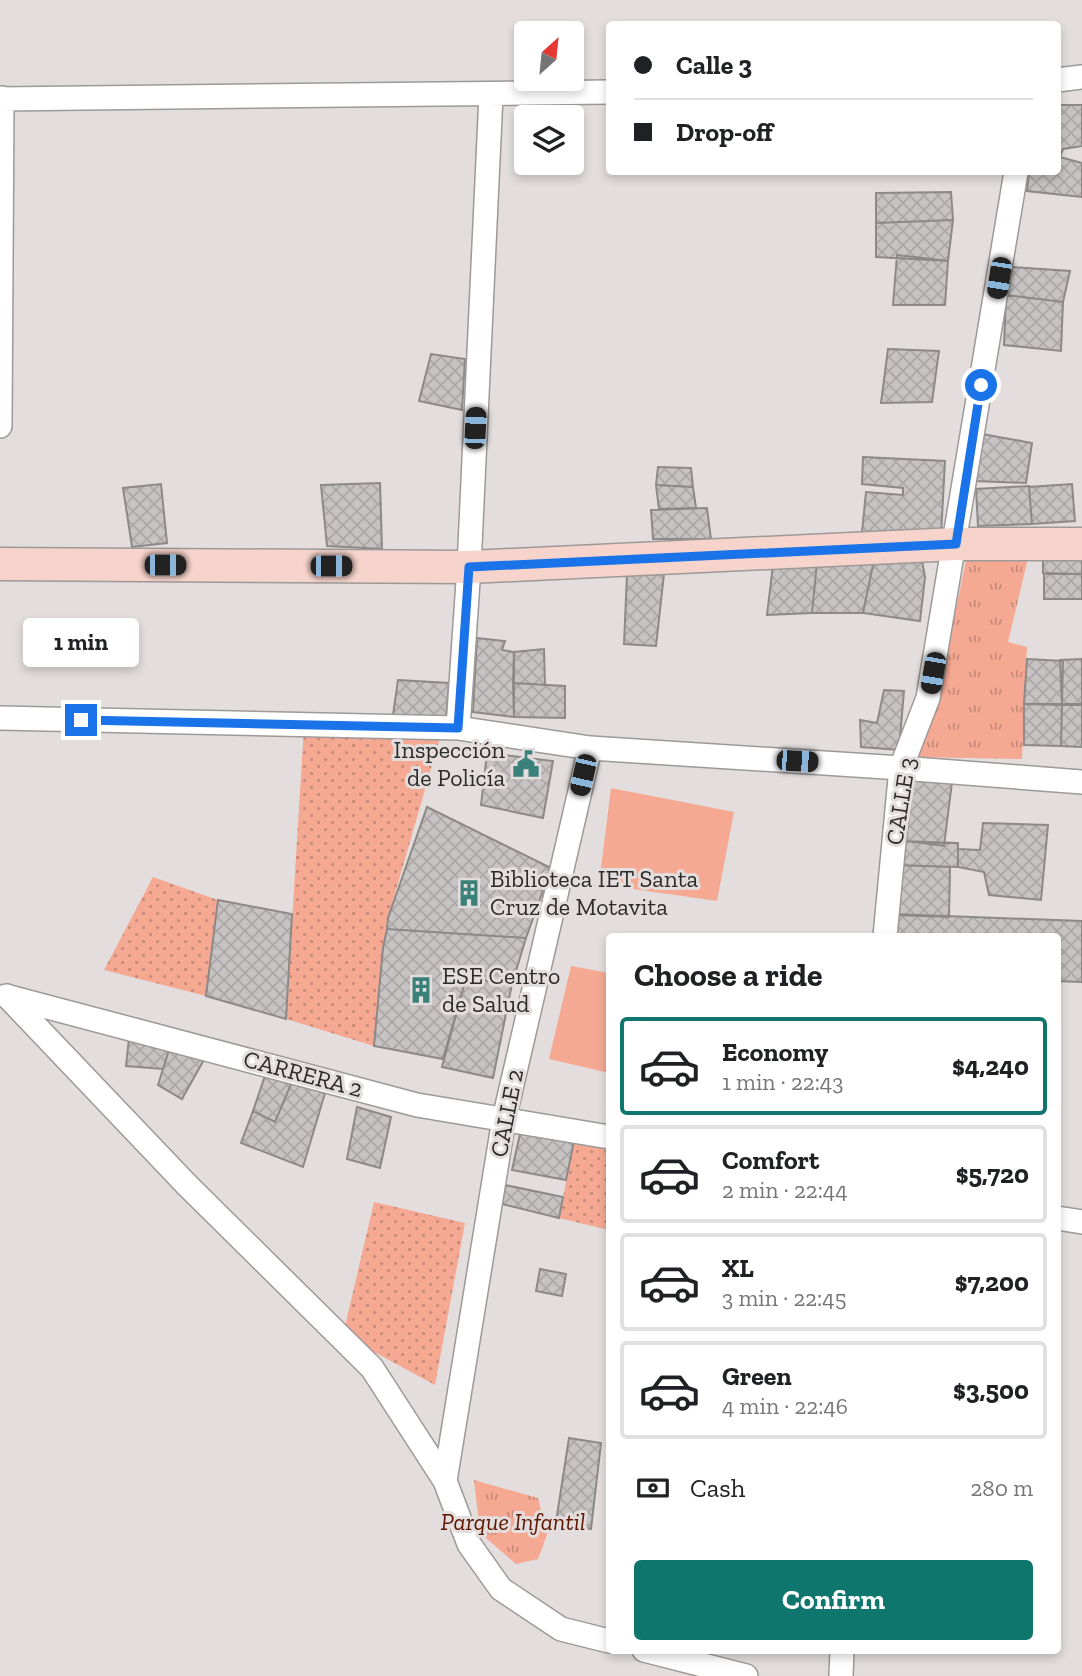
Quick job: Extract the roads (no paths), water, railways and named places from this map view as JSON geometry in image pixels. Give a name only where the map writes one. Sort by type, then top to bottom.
[{"type":"street","points":[[1061,80],[1082,78]]},
{"type":"street","points":[[0,426],[1,98],[606,92]]},
{"type":"street","points":[[458,728],[469,567],[491,95]]},
{"type":"street","name":"CALLE 3","points":[[885,933],[901,768],[928,698],[956,544],[1016,175]]},
{"type":"street","points":[[0,564],[469,567],[956,544],[1082,544]]},
{"type":"street","points":[[0,718],[458,728],[590,748],[1082,782]]},
{"type":"street","name":"CALLE 2","points":[[445,1481],[504,1119],[590,748]]},
{"type":"street","points":[[3,995],[187,1185],[372,1368],[445,1481],[469,1544],[501,1589],[561,1629],[606,1641]]},
{"type":"street","name":"CARRERA 2","points":[[3,995],[417,1105],[606,1136]]},
{"type":"street","points":[[1061,1218],[1082,1222]]},
{"type":"street","points":[[660,1654],[746,1676]]},
{"type":"street","points":[[841,1676],[842,1654]]},
{"type":"place","name":"Inspección de Policía","points":[[526,764]]},
{"type":"place","name":"Biblioteca IET Santa Cruz de Motavita","points":[[469,893]]},
{"type":"place","name":"ESE Centro de Salud","points":[[421,990]]},
{"type":"park label","name":"Parque Infantil","points":[[513,1522]]}]
